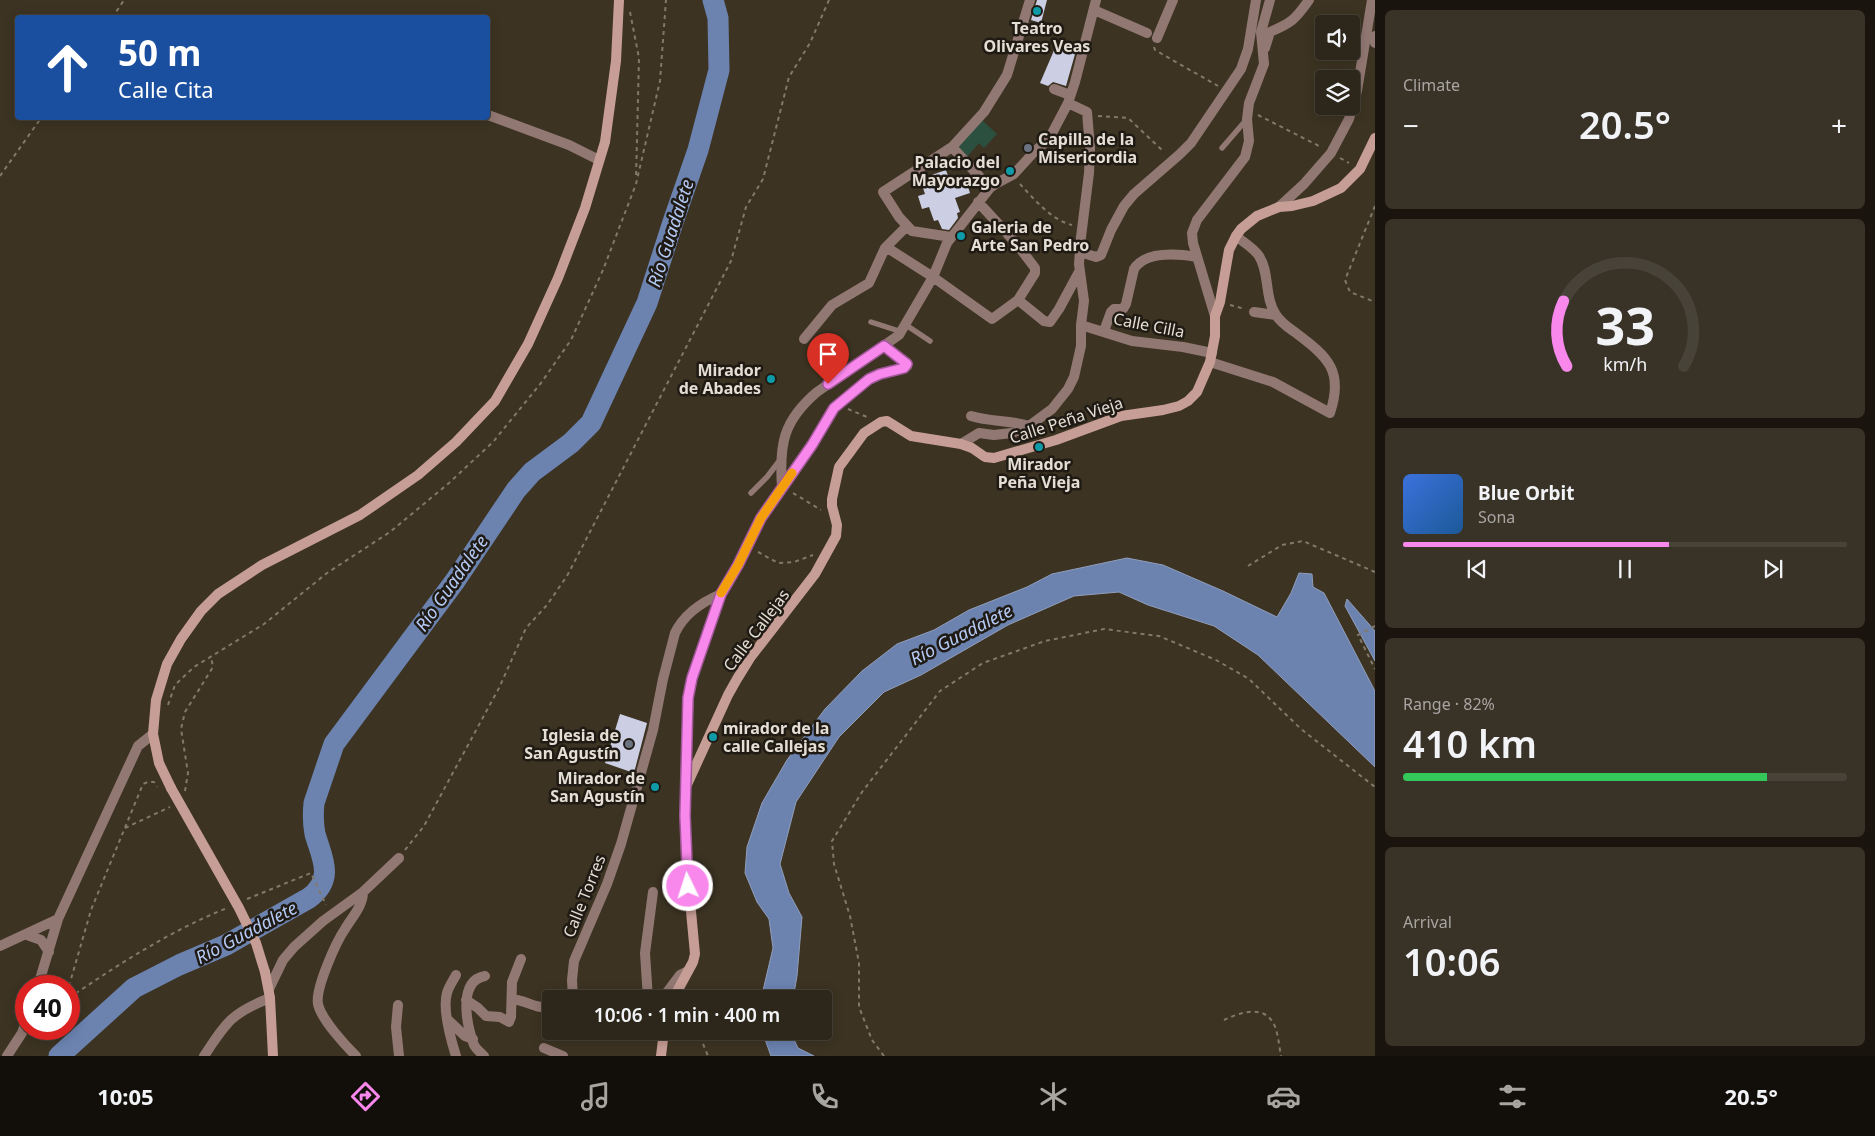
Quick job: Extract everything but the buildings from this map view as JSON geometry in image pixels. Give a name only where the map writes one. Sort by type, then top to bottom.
[{"type":"street","points":[[273,1056],[269,994],[265,972],[256,943],[159,763],[153,734],[156,700],[167,664],[180,638],[201,611],[218,594],[262,565],[360,515],[418,474],[456,442],[495,401],[528,344],[558,278],[585,208],[605,142],[616,61],[619,0]]},
{"type":"street","points":[[951,237],[917,233],[907,226],[883,192],[952,147],[984,112],[1004,82],[1030,0]]},
{"type":"street","points":[[1158,38],[1173,0]]},
{"type":"street","points":[[1080,252],[1096,257],[1102,255],[1111,230],[1124,206],[1134,194],[1173,161],[1197,136],[1244,63],[1256,0]]},
{"type":"street","points":[[1244,63],[1248,64],[1251,62],[1270,0]]},
{"type":"street","points":[[1215,316],[1192,238],[1195,224],[1244,160],[1248,147],[1247,119],[1250,97],[1262,72],[1270,32],[1289,24],[1298,16],[1309,0]]},
{"type":"street","points":[[1254,312],[1275,315],[1268,297],[1263,267],[1259,256],[1236,236],[1253,219],[1279,206],[1304,184],[1331,153],[1342,134],[1354,107],[1372,0]]},
{"type":"street","points":[[782,487],[781,445],[796,414],[806,401],[884,346],[904,328],[933,277],[951,237],[990,188],[1012,175],[1049,139],[1069,99],[1095,5],[1147,33]]},
{"type":"street","points":[[1261,32],[1264,55]]},
{"type":"street","points":[[1375,36],[1375,43]]},
{"type":"street","points":[[961,444],[979,433],[994,435],[1012,433],[1029,426],[1052,409],[1071,383],[1080,352],[1084,301],[1079,272],[1090,148],[1087,112],[1054,89]]},
{"type":"street","points":[[490,116],[569,145],[599,160]]},
{"type":"street","points":[[1279,206],[1300,205],[1329,194],[1348,183],[1360,169],[1375,138]]},
{"type":"street","points":[[952,147],[990,188]]},
{"type":"street","points":[[886,247],[933,277],[992,319],[1018,300],[1035,273],[1035,268],[1016,243],[978,202]]},
{"type":"street","points":[[804,339],[832,305],[869,283],[886,247],[907,226]]},
{"type":"street","name":"Calle Peña Vieja","points":[[881,422],[889,422],[902,432],[916,437],[961,444],[972,448],[985,457],[997,458],[1056,440],[1121,416],[1179,406],[1188,401],[1197,392],[1211,358],[1216,328],[1215,316],[1220,302],[1229,250],[1236,236]]},
{"type":"street","points":[[1104,332],[1110,312],[1114,309],[1122,309],[1126,304],[1134,269],[1137,265],[1146,260],[1172,254],[1197,257]]},
{"type":"street","points":[[1018,300],[1044,321],[1050,322],[1060,309],[1079,272]]},
{"type":"street","name":"Calle Cilla","points":[[1081,325],[1132,341],[1183,347],[1273,382],[1330,413],[1337,388],[1331,365],[1316,349],[1282,323],[1275,315]]},
{"type":"street","points":[[685,789],[689,688],[721,594],[738,565],[761,518],[838,404],[869,379],[907,366],[906,362],[884,346]]},
{"type":"street","points":[[971,416],[982,419],[1016,422],[1029,426]]},
{"type":"street","name":"Calle Callejas","points":[[677,990],[693,962],[695,944],[687,874],[685,789],[737,678],[824,560],[838,529],[832,506],[832,494],[839,467],[861,436],[881,422]]},
{"type":"street","name":"Calle Torres","points":[[573,990],[574,961],[607,884],[632,805],[653,730],[674,633],[694,609],[721,594]]},
{"type":"street","points":[[42,975],[58,919],[138,746],[153,734]]},
{"type":"street","points":[[204,1056],[234,1016],[269,994],[283,960],[294,947],[323,921],[363,892],[399,858]]},
{"type":"street","points":[[356,1056],[337,1036],[319,1008],[317,1001],[336,945],[361,904],[363,892]]},
{"type":"street","points":[[647,990],[645,953],[653,892]]},
{"type":"street","points":[[0,946],[58,919]]},
{"type":"street","points":[[27,934],[41,940],[49,952]]},
{"type":"street","points":[[466,1000],[486,1016],[500,1017],[507,1022],[510,1020],[512,982],[520,959]]},
{"type":"street","points":[[669,990],[680,975],[688,971]]},
{"type":"street","points":[[456,975],[446,995],[450,1038],[456,1056]]},
{"type":"street","points":[[484,1056],[475,1047],[466,1008],[466,1000],[472,984],[478,978],[485,976]]},
{"type":"street","points":[[512,999],[542,1008]]},
{"type":"street","points":[[398,1005],[396,1027],[399,1056]]},
{"type":"street","points":[[447,1019],[465,1036],[473,1039]]},
{"type":"street","points":[[7,1056],[17,1040]]},
{"type":"street","points":[[661,1056],[663,1040]]},
{"type":"street","points":[[544,1048],[563,1056]]},
{"type":"lane","points":[[1222,148],[1247,119]]},
{"type":"lane","points":[[871,322],[904,328],[930,342]]},
{"type":"lane","points":[[751,493],[780,460]]},
{"type":"path","points":[[114,15],[124,0]]},
{"type":"path","points":[[167,712],[168,703],[175,685],[194,668],[264,624],[327,573],[390,532],[450,483],[493,442],[541,383],[571,340],[603,270],[636,184],[660,81],[666,0]]},
{"type":"path","points":[[399,858],[424,826],[499,688],[526,628],[547,605],[568,576],[731,261],[746,207],[763,179],[789,77],[810,44],[829,0]]},
{"type":"path","points":[[629,5],[640,58],[636,184]]},
{"type":"path","points":[[1158,38],[1154,47],[1155,50],[1203,79],[1227,90]]},
{"type":"path","points":[[1087,112],[1110,118],[1128,118],[1146,133],[1173,161]]},
{"type":"path","points":[[1249,133],[1255,118],[1259,115],[1298,134],[1360,169]]},
{"type":"path","points":[[0,176],[40,120]]},
{"type":"path","points":[[1012,175],[1050,213],[1067,224],[1082,227]]},
{"type":"path","points":[[1375,206],[1345,280],[1350,292],[1375,302]]},
{"type":"path","points":[[1220,302],[1254,312]]},
{"type":"path","points":[[838,404],[881,422]]},
{"type":"path","points":[[782,487],[821,510],[832,506]]},
{"type":"path","points":[[1248,566],[1282,545],[1303,541],[1375,572]]},
{"type":"path","points":[[747,546],[778,563],[794,562],[810,556],[824,560]]},
{"type":"path","points":[[1375,626],[1358,635],[1375,670]]},
{"type":"path","points":[[884,1056],[872,1040],[859,1007],[859,962],[850,916],[834,864],[832,841],[862,792],[940,692],[983,663],[1045,641],[1104,629],[1159,636],[1216,660],[1249,679],[1301,729],[1375,787]]},
{"type":"path","points":[[184,793],[188,773],[181,729],[185,712],[213,666],[211,657]]},
{"type":"path","points":[[72,975],[91,910],[143,784],[154,782],[161,792],[171,788]]},
{"type":"path","points":[[125,828],[153,816],[174,804]]},
{"type":"path","points":[[242,901],[311,873],[324,900]]},
{"type":"path","points":[[80,990],[111,969],[167,936],[234,905]]},
{"type":"path","points":[[1224,1020],[1236,1014],[1264,1013],[1273,1022],[1281,1056]]},
{"type":"path","points":[[703,1044],[708,1056]]},
{"type":"green space","points":[[982,120],[997,134],[984,148],[979,143],[967,157],[957,148]]},
{"type":"water","points":[[1127,558],[1163,565],[1277,617],[1291,593],[1299,573],[1312,574],[1313,587],[1324,593],[1375,691],[1375,767],[1258,655],[1214,626],[1148,605],[1119,592],[1074,596],[1008,625],[921,675],[884,692],[839,737],[796,802],[780,864],[789,893],[802,917],[795,990],[763,990],[773,948],[769,919],[757,902],[745,873],[747,847],[762,803],[787,760],[825,709],[862,671],[897,644],[934,630],[969,610],[1027,587],[1052,574]]},
{"type":"water","points":[[1347,599],[1375,631],[1375,661],[1345,606]]},
{"type":"water","points":[[765,1040],[794,1040],[798,1048],[814,1056],[771,1056]]},
{"type":"waterway","name":"Río Guadalete","points":[[59,1056],[134,988],[179,965],[226,945],[309,898],[322,883],[324,868],[314,830],[314,803],[334,744],[455,581],[516,490],[532,472],[571,443],[591,423],[647,303],[698,150],[719,70],[718,18],[713,0]]},
{"type":"slow traffic","points":[[721,593],[738,565],[761,518],[792,473]]},
{"type":"place","name":"Teatro Olivares Veas","points":[[1037,11]]},
{"type":"place","name":"Capilla de la Misericordia","points":[[1028,148]]},
{"type":"place","name":"Palacio del Mayorazgo","points":[[1010,171]]},
{"type":"place","name":"Galeria de Arte San Pedro","points":[[961,236]]},
{"type":"place","name":"Mirador de Abades","points":[[771,379]]},
{"type":"place","name":"Mirador Peña Vieja","points":[[1039,447]]},
{"type":"place","name":"mirador de la calle Callejas","points":[[713,737]]},
{"type":"place","name":"Iglesia de San Agustín","points":[[629,744]]},
{"type":"place","name":"Mirador de San Agustín","points":[[655,787]]},
{"type":"route","points":[[688,886],[685,768],[689,688],[721,594],[738,565],[761,518],[812,445],[834,408],[869,379],[886,372],[904,368],[907,364],[884,346],[828,384]]}]
